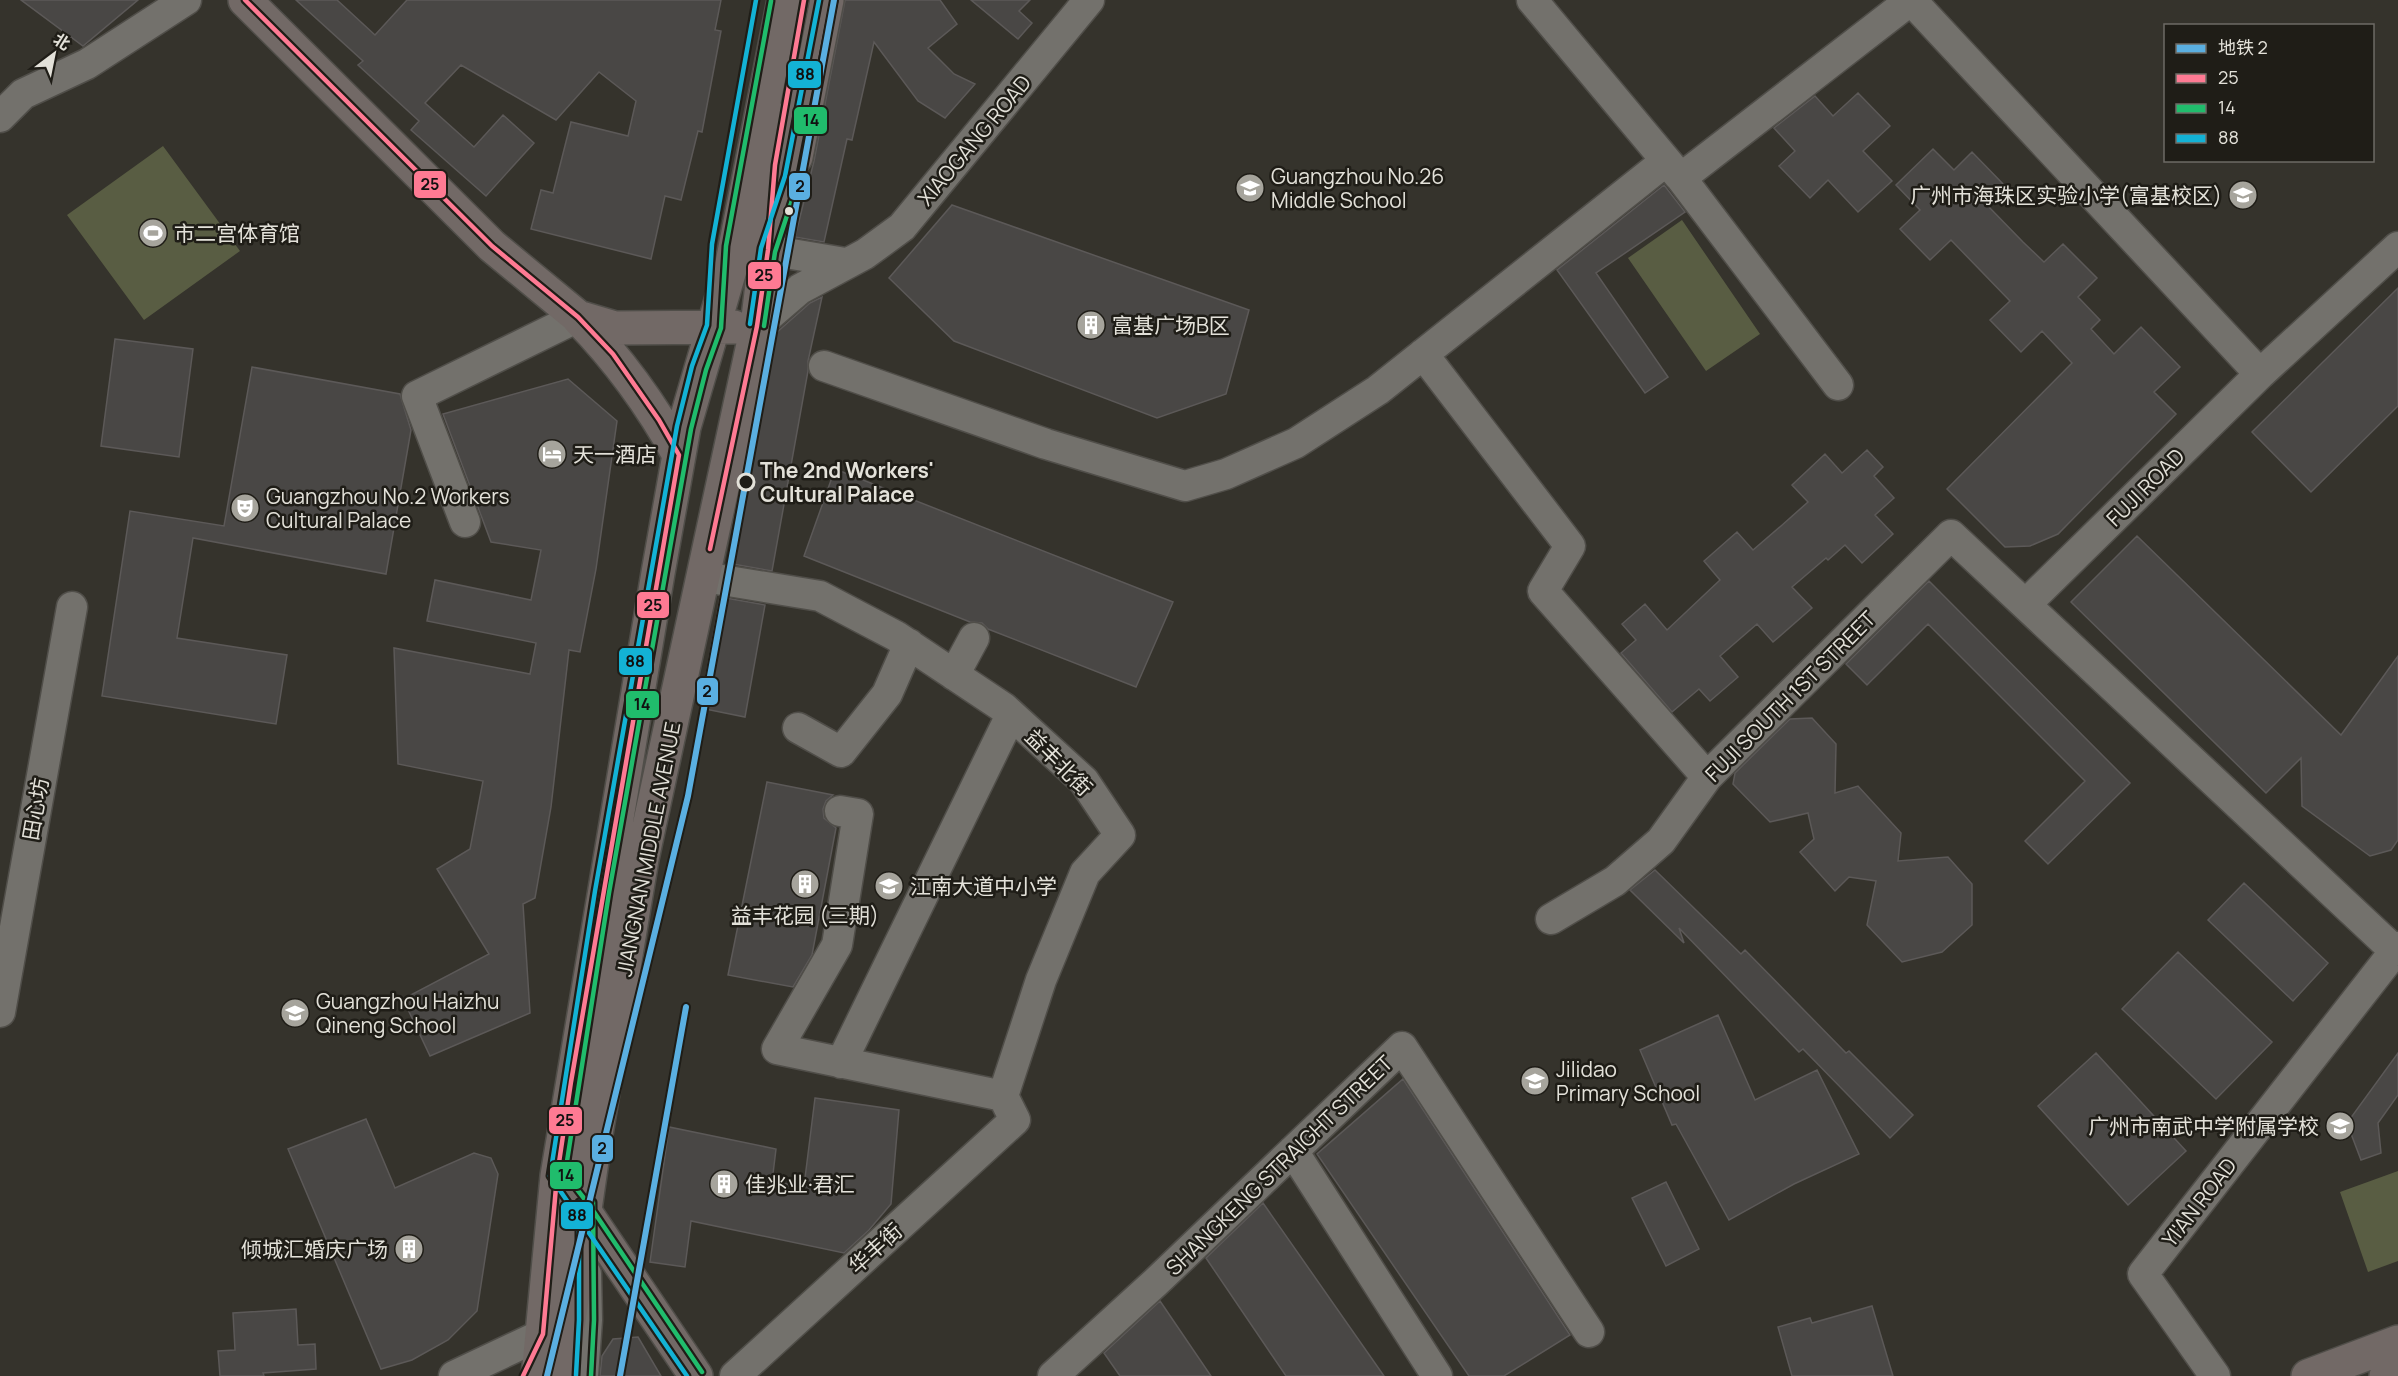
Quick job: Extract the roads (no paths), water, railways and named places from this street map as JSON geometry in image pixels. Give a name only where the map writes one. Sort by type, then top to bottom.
[{"type":"main road","points":[[244,0],[492,246],[578,317],[614,354],[659,420],[679,455]]},
{"type":"main road","points":[[714,327],[719,245],[764,0]]},
{"type":"main road","points":[[714,327],[732,263],[784,0]]},
{"type":"main road","points":[[768,250],[775,165],[804,0]]},
{"type":"main road","points":[[768,250],[792,178],[827,0]]},
{"type":"main road","name":"JIANGNAN MIDDLE AVENUE","points":[[561,1376],[584,1210],[642,859],[757,326],[768,250]]},
{"type":"main road","points":[[578,317],[615,328],[757,326]]},
{"type":"main road","name":"JIANGNAN MIDDLE AVENUE","points":[[538,1376],[557,1176],[604,880],[679,455],[699,368],[714,327]]},
{"type":"main road","points":[[557,1176],[584,1210],[696,1376]]},
{"type":"main road","points":[[2308,1376],[2398,1342]]},
{"type":"main road","points":[[2386,1376],[2398,1365]]},
{"type":"street","points":[[0,117],[23,94],[87,64],[186,0]]},
{"type":"street","name":"XIAOGANG ROAD","points":[[757,326],[801,289],[865,254],[902,227],[1089,0]]},
{"type":"street","points":[[1532,0],[1674,169],[1838,384]]},
{"type":"street","points":[[824,366],[1046,444],[1185,486],[1226,474],[1296,443],[1378,390],[1423,354],[1674,169],[1911,0],[2260,374]]},
{"type":"street","name":"FUJI ROAD","points":[[2026,604],[2260,374],[2398,247]]},
{"type":"street","points":[[768,250],[845,263]]},
{"type":"street","points":[[465,522],[417,396],[578,317]]},
{"type":"street","points":[[1423,354],[1570,546],[1543,591],[1707,777]]},
{"type":"street","name":"FUJI SOUTH 1ST STREET","points":[[1551,919],[1615,881],[1661,841],[1707,777],[1951,535],[2026,604]]},
{"type":"street","name":"益丰北街","points":[[704,577],[820,596],[909,644],[1011,715],[1084,781],[1120,835],[1085,873],[1041,980],[1009,1108]]},
{"type":"street","points":[[2026,604],[2396,949]]},
{"type":"street","name":"田心坊","points":[[0,1012],[72,607]]},
{"type":"street","points":[[954,675],[974,638]]},
{"type":"street","points":[[798,728],[841,752],[887,694],[909,644]]},
{"type":"street","points":[[841,1063],[1011,715]]},
{"type":"street","points":[[840,811],[858,814],[837,945],[777,1050],[841,1063],[1009,1108]]},
{"type":"street","name":"YI'AN ROAD","points":[[2215,1376],[2143,1274],[2396,949]]},
{"type":"street","name":"SHANGKENG STRAIGHT STREET","points":[[1053,1376],[1156,1282],[1402,1047],[1589,1332]]},
{"type":"street","name":"华丰街","points":[[735,1376],[1009,1108]]},
{"type":"street","points":[[1293,1151],[1437,1376]]},
{"type":"street","points":[[583,1376],[587,1320],[584,1210]]},
{"type":"street","points":[[454,1376],[543,1334]]},
{"type":"street","points":[[523,1376],[543,1334]]},
{"type":"metro line","name":"2","points":[[547,1376],[688,796],[834,0]]},
{"type":"metro line","name":"2","points":[[620,1376],[686,1007]]},
{"type":"place","name":"Guangzhou No.26 Middle School","points":[[1250,188]]},
{"type":"place","name":"广州市海珠区实验小学(富基校区)","points":[[2243,195]]},
{"type":"place","name":"市二宫体育馆","points":[[153,233]]},
{"type":"place","name":"富基广场B区","points":[[1091,325]]},
{"type":"place","name":"天一酒店","points":[[552,454]]},
{"type":"place","name":"The 2nd Workers' Cultural Palace","points":[[746,482]]},
{"type":"place","name":"Guangzhou No.2 Workers Cultural Palace","points":[[245,508]]},
{"type":"place","name":"益丰花园 (三期)","points":[[805,884]]},
{"type":"place","name":"江南大道中小学","points":[[889,886]]},
{"type":"place","name":"Guangzhou Haizhu Qineng School","points":[[295,1013]]},
{"type":"place","name":"Jilidao Primary School","points":[[1535,1081]]},
{"type":"place","name":"广州市南武中学附属学校","points":[[2340,1126]]},
{"type":"place","name":"佳兆业·君汇","points":[[724,1184]]},
{"type":"place","name":"倾城汇婚庆广场","points":[[409,1249]]}]
